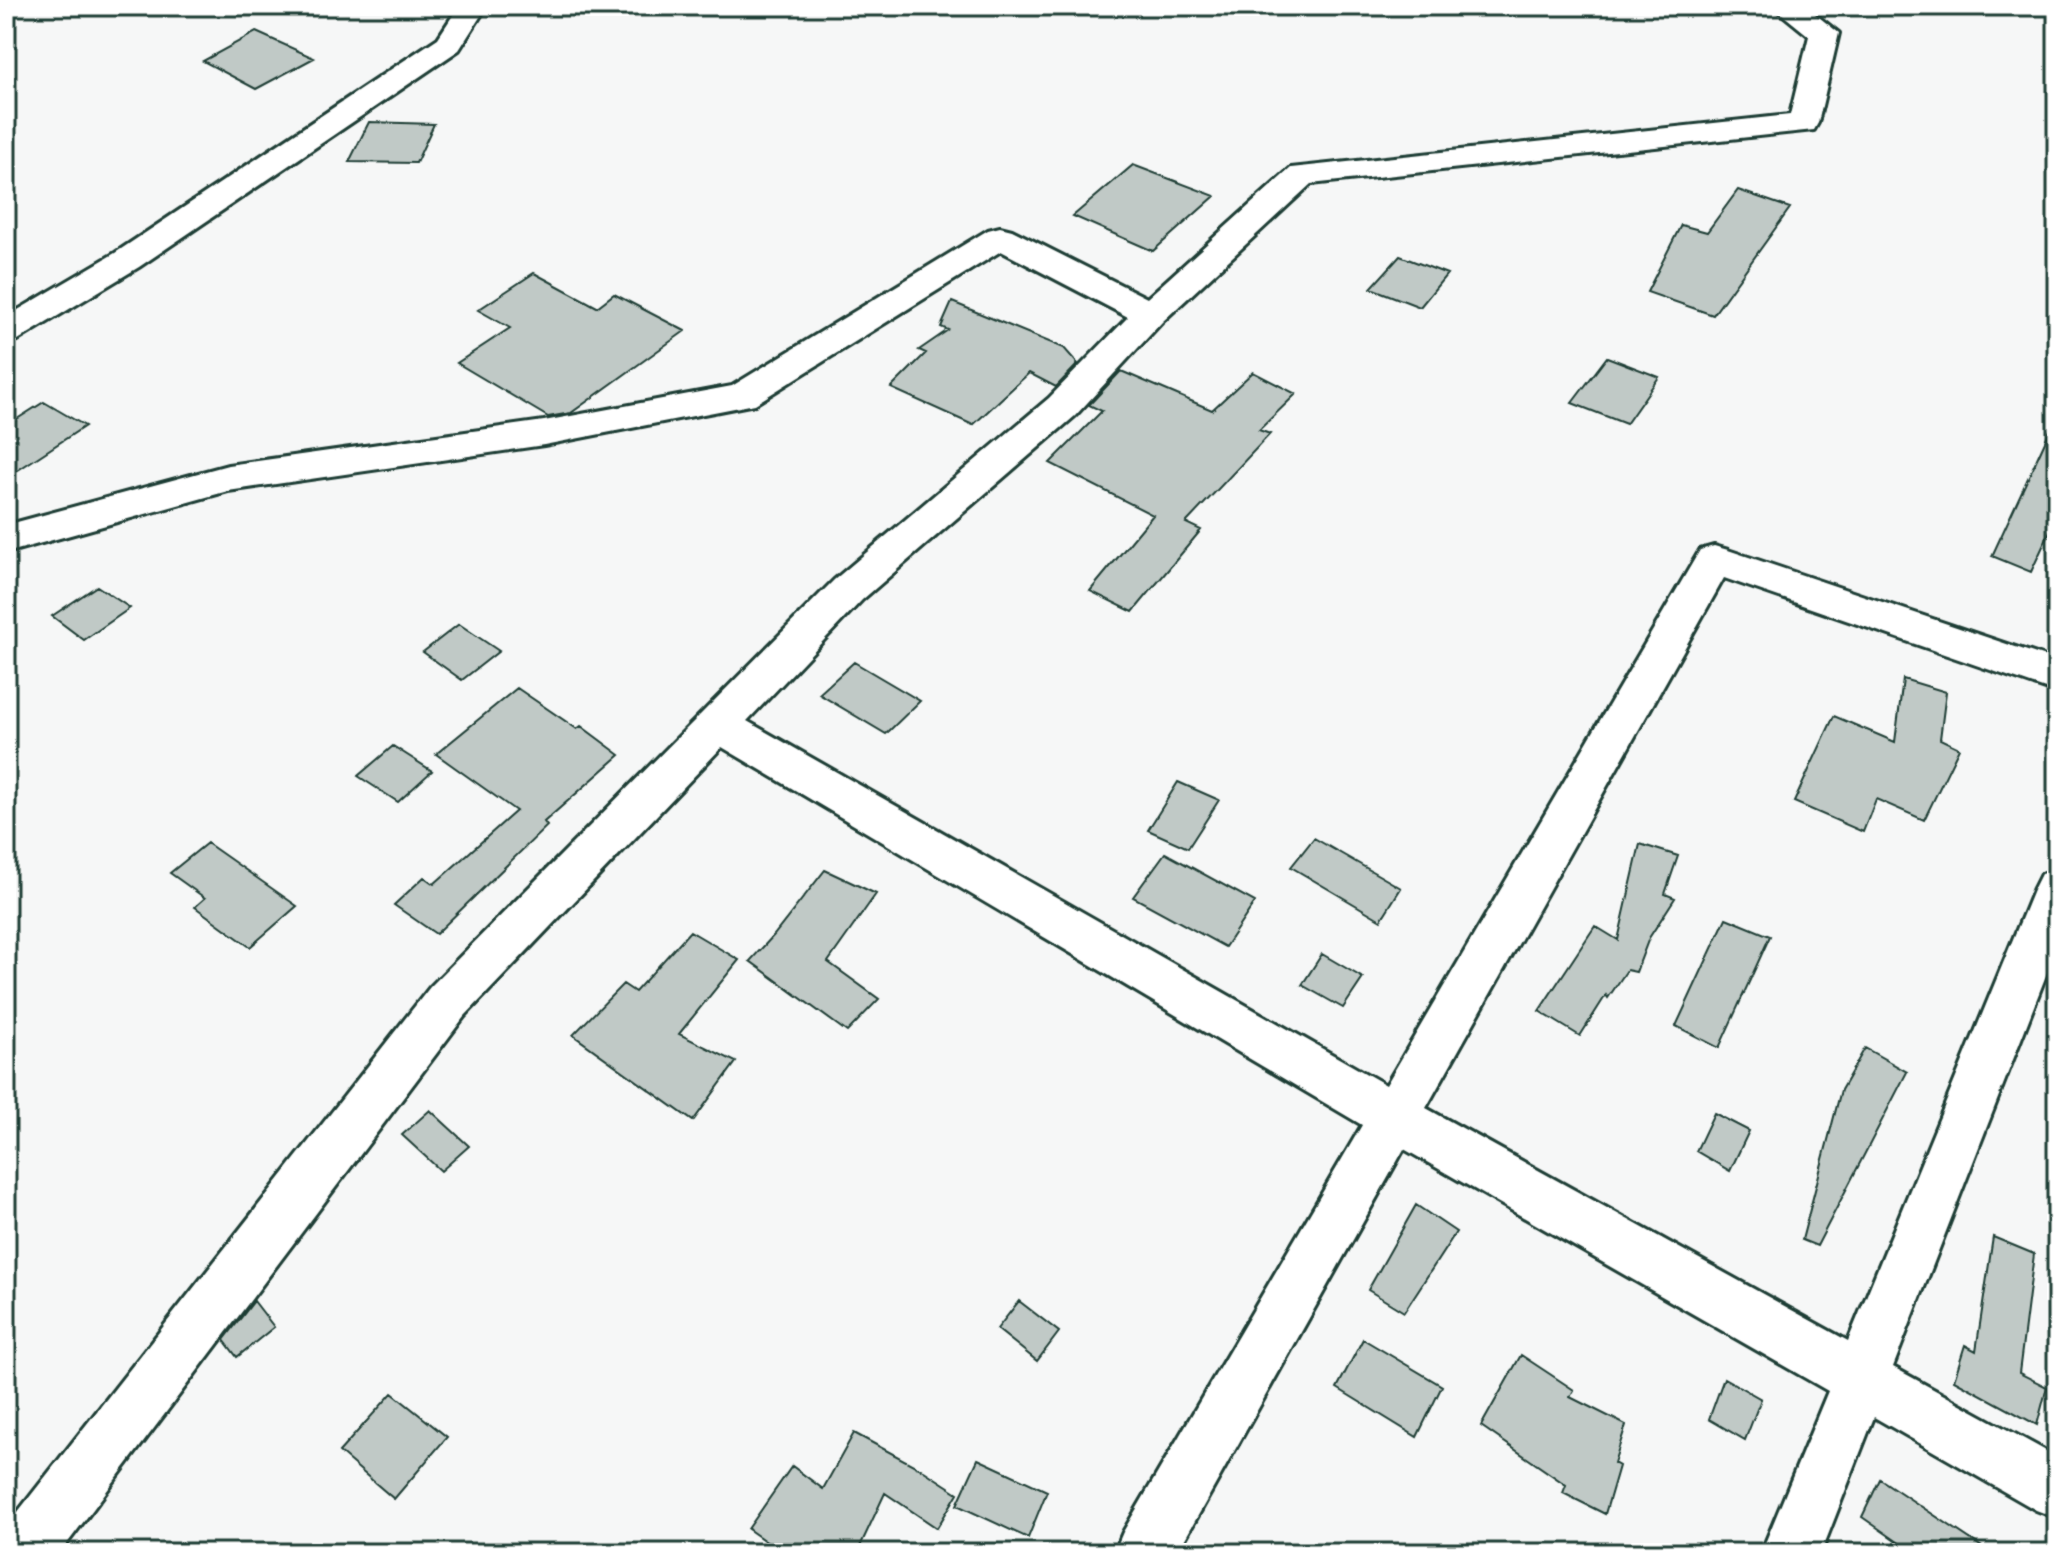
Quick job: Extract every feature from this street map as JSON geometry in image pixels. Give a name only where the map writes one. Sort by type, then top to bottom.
[{"type":"street","points":[[6,332],[127,260],[449,44],[473,6]]},
{"type":"street","points":[[23,1553],[447,1002],[848,590],[1062,407],[1150,314],[1302,175],[1803,123],[1824,33],[1786,6]]},
{"type":"street","points":[[6,539],[228,478],[544,433],[742,396],[1000,237],[1150,314]]},
{"type":"street","points":[[1144,1553],[1714,560],[2057,677]]},
{"type":"street","points":[[717,724],[1393,1116],[2057,1489]]},
{"type":"street","points":[[1791,1553],[2057,888]]},
{"type":"building","points":[[256,32],[314,58],[256,89],[203,61]]},
{"type":"building","points":[[369,122],[434,124],[416,163],[349,162]]},
{"type":"building","points":[[1133,165],[1215,196],[1153,251],[1073,216]]},
{"type":"building","points":[[1738,190],[1790,208],[1713,315],[1647,292],[1681,225],[1707,232]]},
{"type":"building","points":[[1400,256],[1447,274],[1420,307],[1371,288]]},
{"type":"building","points":[[534,273],[597,307],[614,294],[685,331],[571,413],[548,417],[457,363],[510,328],[478,310]]},
{"type":"building","points":[[952,302],[1064,348],[1078,364],[1056,387],[1029,373],[973,425],[891,388],[926,353],[919,350],[948,330],[941,327]]},
{"type":"building","points":[[1607,357],[1659,377],[1626,424],[1572,403]]},
{"type":"building","points":[[1121,371],[1212,410],[1253,372],[1296,394],[1259,430],[1270,434],[1186,523],[1201,530],[1133,612],[1090,591],[1153,515],[1050,463],[1102,411],[1089,405]]},
{"type":"building","points":[[44,402],[85,426],[6,478],[6,426]]},
{"type":"building","points":[[2057,415],[2057,516],[2031,572],[1992,556]]},
{"type":"building","points":[[97,586],[130,608],[84,640],[52,616]]},
{"type":"building","points":[[459,624],[499,651],[462,680],[423,652]]},
{"type":"building","points":[[854,662],[920,701],[886,734],[819,694]]},
{"type":"building","points":[[1903,679],[1946,692],[1940,739],[1959,748],[1924,820],[1876,799],[1863,832],[1794,802],[1834,716],[1895,742]]},
{"type":"building","points":[[517,688],[577,729],[581,726],[620,755],[544,822],[547,826],[436,934],[394,905],[424,877],[434,884],[516,811],[436,754]]},
{"type":"building","points":[[393,746],[432,771],[398,802],[358,776]]},
{"type":"building","points":[[1178,782],[1219,800],[1188,848],[1148,830]]},
{"type":"building","points":[[1314,838],[1401,888],[1381,920],[1291,867]]},
{"type":"building","points":[[207,843],[297,906],[250,947],[195,907],[205,898],[170,873]]},
{"type":"building","points":[[1640,844],[1678,856],[1665,894],[1675,898],[1649,938],[1636,972],[1627,970],[1608,998],[1606,995],[1580,1036],[1539,1011],[1595,926],[1618,940]]},
{"type":"building","points":[[1165,853],[1255,902],[1225,947],[1133,897]]},
{"type":"building","points":[[825,870],[876,894],[828,962],[879,999],[847,1032],[750,961]]},
{"type":"building","points":[[1726,918],[1770,936],[1719,1048],[1676,1026]]},
{"type":"building","points":[[690,931],[739,960],[679,1034],[736,1062],[693,1121],[573,1035],[623,984],[635,992]]},
{"type":"building","points":[[1322,954],[1363,978],[1343,1008],[1302,985]]},
{"type":"building","points":[[1865,1048],[1907,1072],[1817,1246],[1802,1240],[1841,1090]]},
{"type":"building","points":[[430,1110],[469,1146],[441,1171],[402,1135]]},
{"type":"building","points":[[1714,1113],[1749,1131],[1730,1171],[1696,1151]]},
{"type":"building","points":[[1416,1205],[1456,1232],[1404,1312],[1368,1290]]},
{"type":"building","points":[[1993,1237],[2034,1254],[2019,1373],[2047,1387],[2037,1425],[1954,1380],[1965,1345],[1976,1351]]},
{"type":"building","points":[[254,1301],[274,1327],[237,1357],[224,1340]]},
{"type":"building","points":[[1019,1301],[1059,1332],[1037,1361],[997,1329]]},
{"type":"building","points":[[1363,1339],[1442,1386],[1417,1437],[1337,1388]]},
{"type":"building","points":[[1521,1355],[1574,1390],[1570,1397],[1626,1425],[1614,1463],[1619,1466],[1605,1514],[1563,1493],[1566,1485],[1481,1426]]},
{"type":"building","points":[[1724,1378],[1761,1399],[1745,1440],[1709,1419]]},
{"type":"building","points":[[392,1393],[447,1437],[394,1499],[339,1452]]},
{"type":"building","points":[[854,1433],[958,1493],[937,1528],[885,1493],[857,1553],[782,1553],[748,1529],[792,1466],[823,1489]]},
{"type":"building","points":[[978,1459],[1047,1491],[1028,1538],[957,1505]]},
{"type":"building","points":[[1880,1479],[1991,1553],[1914,1553],[1862,1517]]}]
